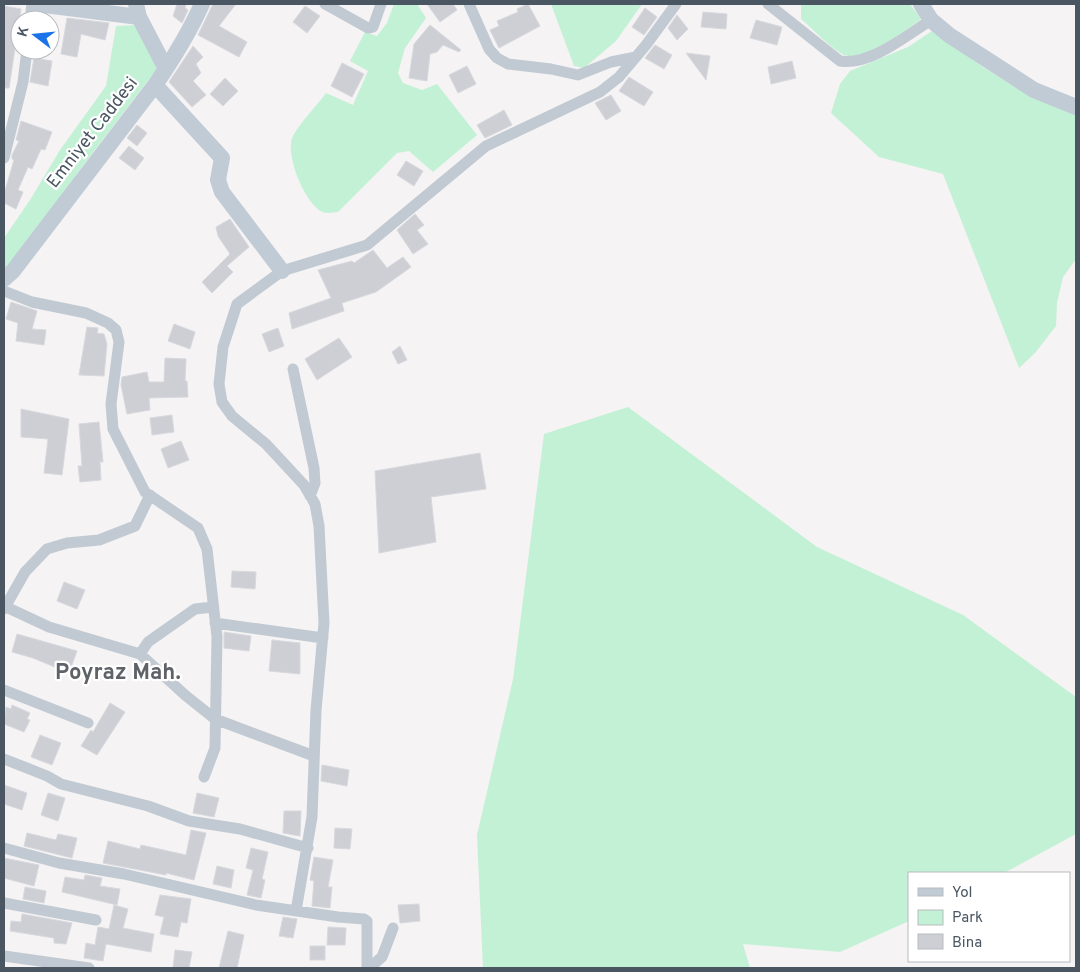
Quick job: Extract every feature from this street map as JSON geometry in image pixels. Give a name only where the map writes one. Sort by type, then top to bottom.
[{"type":"street","points":[[36,4],[137,10],[166,66]]},
{"type":"street","name":"Emniyet Caddesi","points":[[4,279],[13,271],[155,85],[188,36],[202,4]]},
{"type":"street","points":[[325,4],[368,28],[373,27],[381,4]]},
{"type":"street","points":[[469,4],[489,49],[496,58],[508,64],[551,69],[578,75],[611,62],[636,57]]},
{"type":"street","points":[[296,911],[312,817],[314,756],[324,623],[319,526],[315,504],[304,485],[266,444],[232,416],[222,402],[219,384],[224,347],[237,304],[282,271],[367,245],[486,146],[600,92],[619,77],[676,4]]},
{"type":"street","points":[[768,4],[840,62],[848,63],[888,48],[931,20]]},
{"type":"street","points":[[921,4],[931,20],[949,35],[1034,90],[1076,107]]},
{"type":"street","points":[[4,158],[23,82],[26,60]]},
{"type":"street","points":[[155,85],[222,158],[218,180],[222,192],[282,271]]},
{"type":"street","points":[[4,106],[16,108]]},
{"type":"street","points":[[4,291],[32,302],[86,313],[108,323],[116,330],[119,342],[111,404],[113,429],[145,492],[198,528],[206,549],[217,638],[215,748],[204,777]]},
{"type":"street","points":[[293,369],[314,468],[315,482],[310,496]]},
{"type":"street","points":[[150,495],[135,526],[98,540],[67,543],[47,549],[24,572],[4,608],[49,626],[140,654],[185,695],[215,719],[314,756]]},
{"type":"street","points":[[140,654],[148,642],[195,609],[213,607]]},
{"type":"street","points":[[215,622],[323,638]]},
{"type":"street","points":[[4,690],[88,723]]},
{"type":"street","points":[[4,759],[47,776],[61,784],[148,806],[189,821],[240,829],[308,848]]},
{"type":"street","points":[[4,848],[59,863],[124,874],[256,905],[367,921],[368,968]]},
{"type":"street","points":[[4,903],[96,920]]},
{"type":"street","points":[[368,968],[382,958],[393,928]]},
{"type":"street","points":[[4,956],[89,968]]},
{"type":"green space","points":[[394,4],[417,4],[426,18],[405,48],[398,73],[403,83],[422,90],[437,84],[477,135],[433,172],[409,151],[397,153],[338,212],[325,213],[309,200],[298,178],[291,154],[293,136],[326,93],[353,105],[368,71],[350,61],[365,32],[377,36],[387,23]]},
{"type":"green space","points":[[551,4],[642,4],[616,41],[584,68],[574,66]]},
{"type":"green space","points":[[801,4],[910,4],[921,19],[872,51],[850,56],[836,50],[801,19]]},
{"type":"green space","points":[[138,25],[156,64],[156,70],[79,171],[14,263],[4,271],[4,238],[30,200],[60,150],[106,86],[116,26]]},
{"type":"green space","points":[[932,31],[983,67],[1028,95],[1076,115],[1076,259],[1063,277],[1057,303],[1056,326],[1035,353],[1019,368],[943,174],[879,157],[831,113],[840,84],[850,71],[908,47]]},
{"type":"green space","points":[[628,407],[817,547],[963,615],[1076,697],[1076,834],[1006,872],[908,872],[908,921],[840,952],[743,944],[750,968],[483,968],[477,835],[513,679],[544,434]]},
{"type":"building","points":[[177,4],[186,4],[185,8],[188,10],[182,23],[173,16]]},
{"type":"building","points":[[213,4],[236,4],[219,26],[247,42],[239,57],[198,35]]},
{"type":"building","points":[[427,4],[453,4],[457,10],[440,22]]},
{"type":"building","points":[[528,4],[540,26],[499,48],[490,30],[499,26],[497,21],[518,12],[517,9]]},
{"type":"building","points":[[4,6],[21,9],[10,10],[10,60],[13,60],[9,88],[4,88]]},
{"type":"building","points":[[305,6],[320,16],[307,33],[293,22]]},
{"type":"building","points":[[645,8],[657,17],[644,35],[632,27]]},
{"type":"building","points":[[703,12],[727,14],[726,29],[701,27]]},
{"type":"building","points":[[677,15],[688,29],[677,40],[668,28]]},
{"type":"building","points":[[67,18],[109,23],[105,40],[81,34],[77,57],[61,54]]},
{"type":"building","points":[[756,20],[782,27],[777,45],[750,38]]},
{"type":"building","points":[[430,25],[461,50],[459,52],[443,45],[437,52],[430,54],[427,81],[409,78],[414,44]]},
{"type":"building","points":[[655,45],[672,55],[664,69],[645,58]]},
{"type":"building","points":[[193,46],[203,57],[196,64],[201,73],[193,81],[206,95],[192,107],[169,82]]},
{"type":"building","points":[[686,53],[710,56],[706,80]]},
{"type":"building","points":[[34,60],[52,61],[48,86],[30,82]]},
{"type":"building","points":[[792,61],[796,78],[771,84],[768,67]]},
{"type":"building","points":[[342,63],[364,74],[352,97],[331,86]]},
{"type":"building","points":[[467,66],[476,84],[458,93],[449,75]]},
{"type":"building","points":[[629,77],[653,92],[644,106],[619,91]]},
{"type":"building","points":[[225,78],[238,91],[223,106],[210,94]]},
{"type":"building","points":[[611,95],[621,111],[606,120],[595,103]]},
{"type":"building","points":[[504,110],[512,125],[485,138],[477,125]]},
{"type":"building","points":[[21,121],[52,132],[45,150],[41,149],[32,169],[28,167],[18,190],[23,192],[16,209],[4,203],[4,194],[14,160],[12,155],[19,141],[16,140]]},
{"type":"building","points":[[137,125],[147,133],[137,146],[127,138]]},
{"type":"building","points":[[129,146],[144,158],[135,170],[119,158]]},
{"type":"building","points":[[406,161],[423,171],[414,186],[397,175]]},
{"type":"building","points":[[415,214],[424,225],[417,230],[428,244],[413,254],[397,230]]},
{"type":"building","points":[[230,219],[249,247],[227,266],[233,272],[212,293],[202,282],[230,254],[218,236],[216,227]]},
{"type":"building","points":[[373,250],[387,268],[403,257],[411,267],[376,292],[342,303],[344,311],[292,329],[289,313],[331,298],[318,270],[352,261],[354,263]]},
{"type":"building","points":[[11,302],[37,311],[32,329],[46,330],[44,345],[16,341],[18,323],[6,319]]},
{"type":"building","points":[[174,324],[195,332],[190,349],[168,341]]},
{"type":"building","points":[[87,327],[98,328],[97,333],[104,334],[107,344],[104,376],[79,375]]},
{"type":"building","points":[[278,328],[284,346],[269,352],[262,334]]},
{"type":"building","points":[[339,338],[352,357],[317,380],[305,359]]},
{"type":"building","points":[[400,346],[407,360],[398,364],[392,352]]},
{"type":"building","points":[[165,358],[186,359],[185,381],[187,381],[188,397],[149,398],[150,410],[127,414],[121,385],[122,377],[147,372],[149,382],[164,382]]},
{"type":"building","points":[[21,409],[69,419],[62,475],[44,473],[48,439],[21,437]]},
{"type":"building","points":[[172,415],[174,432],[152,435],[150,418]]},
{"type":"building","points":[[99,422],[103,462],[100,462],[101,480],[80,482],[78,466],[82,466],[79,424]]},
{"type":"building","points":[[181,441],[189,460],[168,468],[161,449]]},
{"type":"building","points":[[480,453],[486,489],[431,497],[436,542],[379,553],[375,471]]},
{"type":"building","points":[[232,571],[256,572],[255,589],[231,587]]},
{"type":"building","points":[[64,582],[85,590],[77,609],[57,601]]},
{"type":"building","points":[[224,632],[251,636],[249,651],[224,648]]},
{"type":"building","points":[[17,634],[77,651],[69,673],[33,658],[12,652]]},
{"type":"building","points":[[272,640],[300,643],[300,674],[269,671]]},
{"type":"building","points":[[110,703],[125,712],[97,755],[81,746],[91,730],[93,732]]},
{"type":"building","points":[[12,705],[30,713],[27,719],[30,720],[24,732],[4,724],[6,707],[11,709]]},
{"type":"building","points":[[40,735],[61,743],[52,765],[31,757]]},
{"type":"building","points":[[322,765],[349,770],[347,786],[321,781]]},
{"type":"building","points":[[4,785],[27,793],[22,810],[4,804]]},
{"type":"building","points":[[48,793],[65,798],[58,821],[41,815]]},
{"type":"building","points":[[197,793],[219,798],[214,817],[193,813]]},
{"type":"building","points":[[284,811],[301,811],[300,836],[283,833]]},
{"type":"building","points":[[335,828],[352,829],[350,849],[334,848]]},
{"type":"building","points":[[191,830],[206,833],[194,880],[166,873],[166,875],[103,863],[108,841],[140,849],[141,845],[186,855]]},
{"type":"building","points":[[27,833],[56,840],[58,834],[77,838],[72,858],[24,846]]},
{"type":"building","points":[[251,848],[268,852],[262,879],[265,880],[261,898],[247,895],[253,870],[246,868]]},
{"type":"building","points":[[314,857],[333,860],[328,887],[332,887],[330,908],[312,906],[314,881],[310,880]]},
{"type":"building","points":[[4,858],[39,865],[34,886],[4,878]]},
{"type":"building","points":[[217,866],[234,870],[231,888],[213,884]]},
{"type":"building","points":[[85,875],[102,878],[100,886],[120,889],[117,905],[62,892],[65,877],[84,880]]},
{"type":"building","points":[[25,887],[46,891],[44,903],[23,899]]},
{"type":"building","points":[[160,895],[191,899],[187,923],[181,922],[178,937],[160,934],[164,917],[155,915]]},
{"type":"building","points":[[419,904],[420,921],[400,923],[398,905]]},
{"type":"building","points":[[114,905],[128,909],[123,928],[154,934],[151,952],[106,944],[103,961],[84,958],[86,943],[95,945],[98,927],[109,929]]},
{"type":"building","points":[[22,914],[72,923],[66,944],[54,943],[54,938],[10,931],[11,921],[21,922]]},
{"type":"building","points":[[283,917],[297,919],[293,938],[279,936]]},
{"type":"building","points":[[328,927],[346,928],[345,945],[327,945]]},
{"type":"building","points":[[228,931],[244,935],[237,968],[219,968]]},
{"type":"building","points":[[310,946],[325,946],[325,960],[310,960]]},
{"type":"building","points":[[175,950],[192,952],[189,968],[173,968]]},
{"type":"district","name":"Poyraz Mah.","points":[[118,673]]}]
